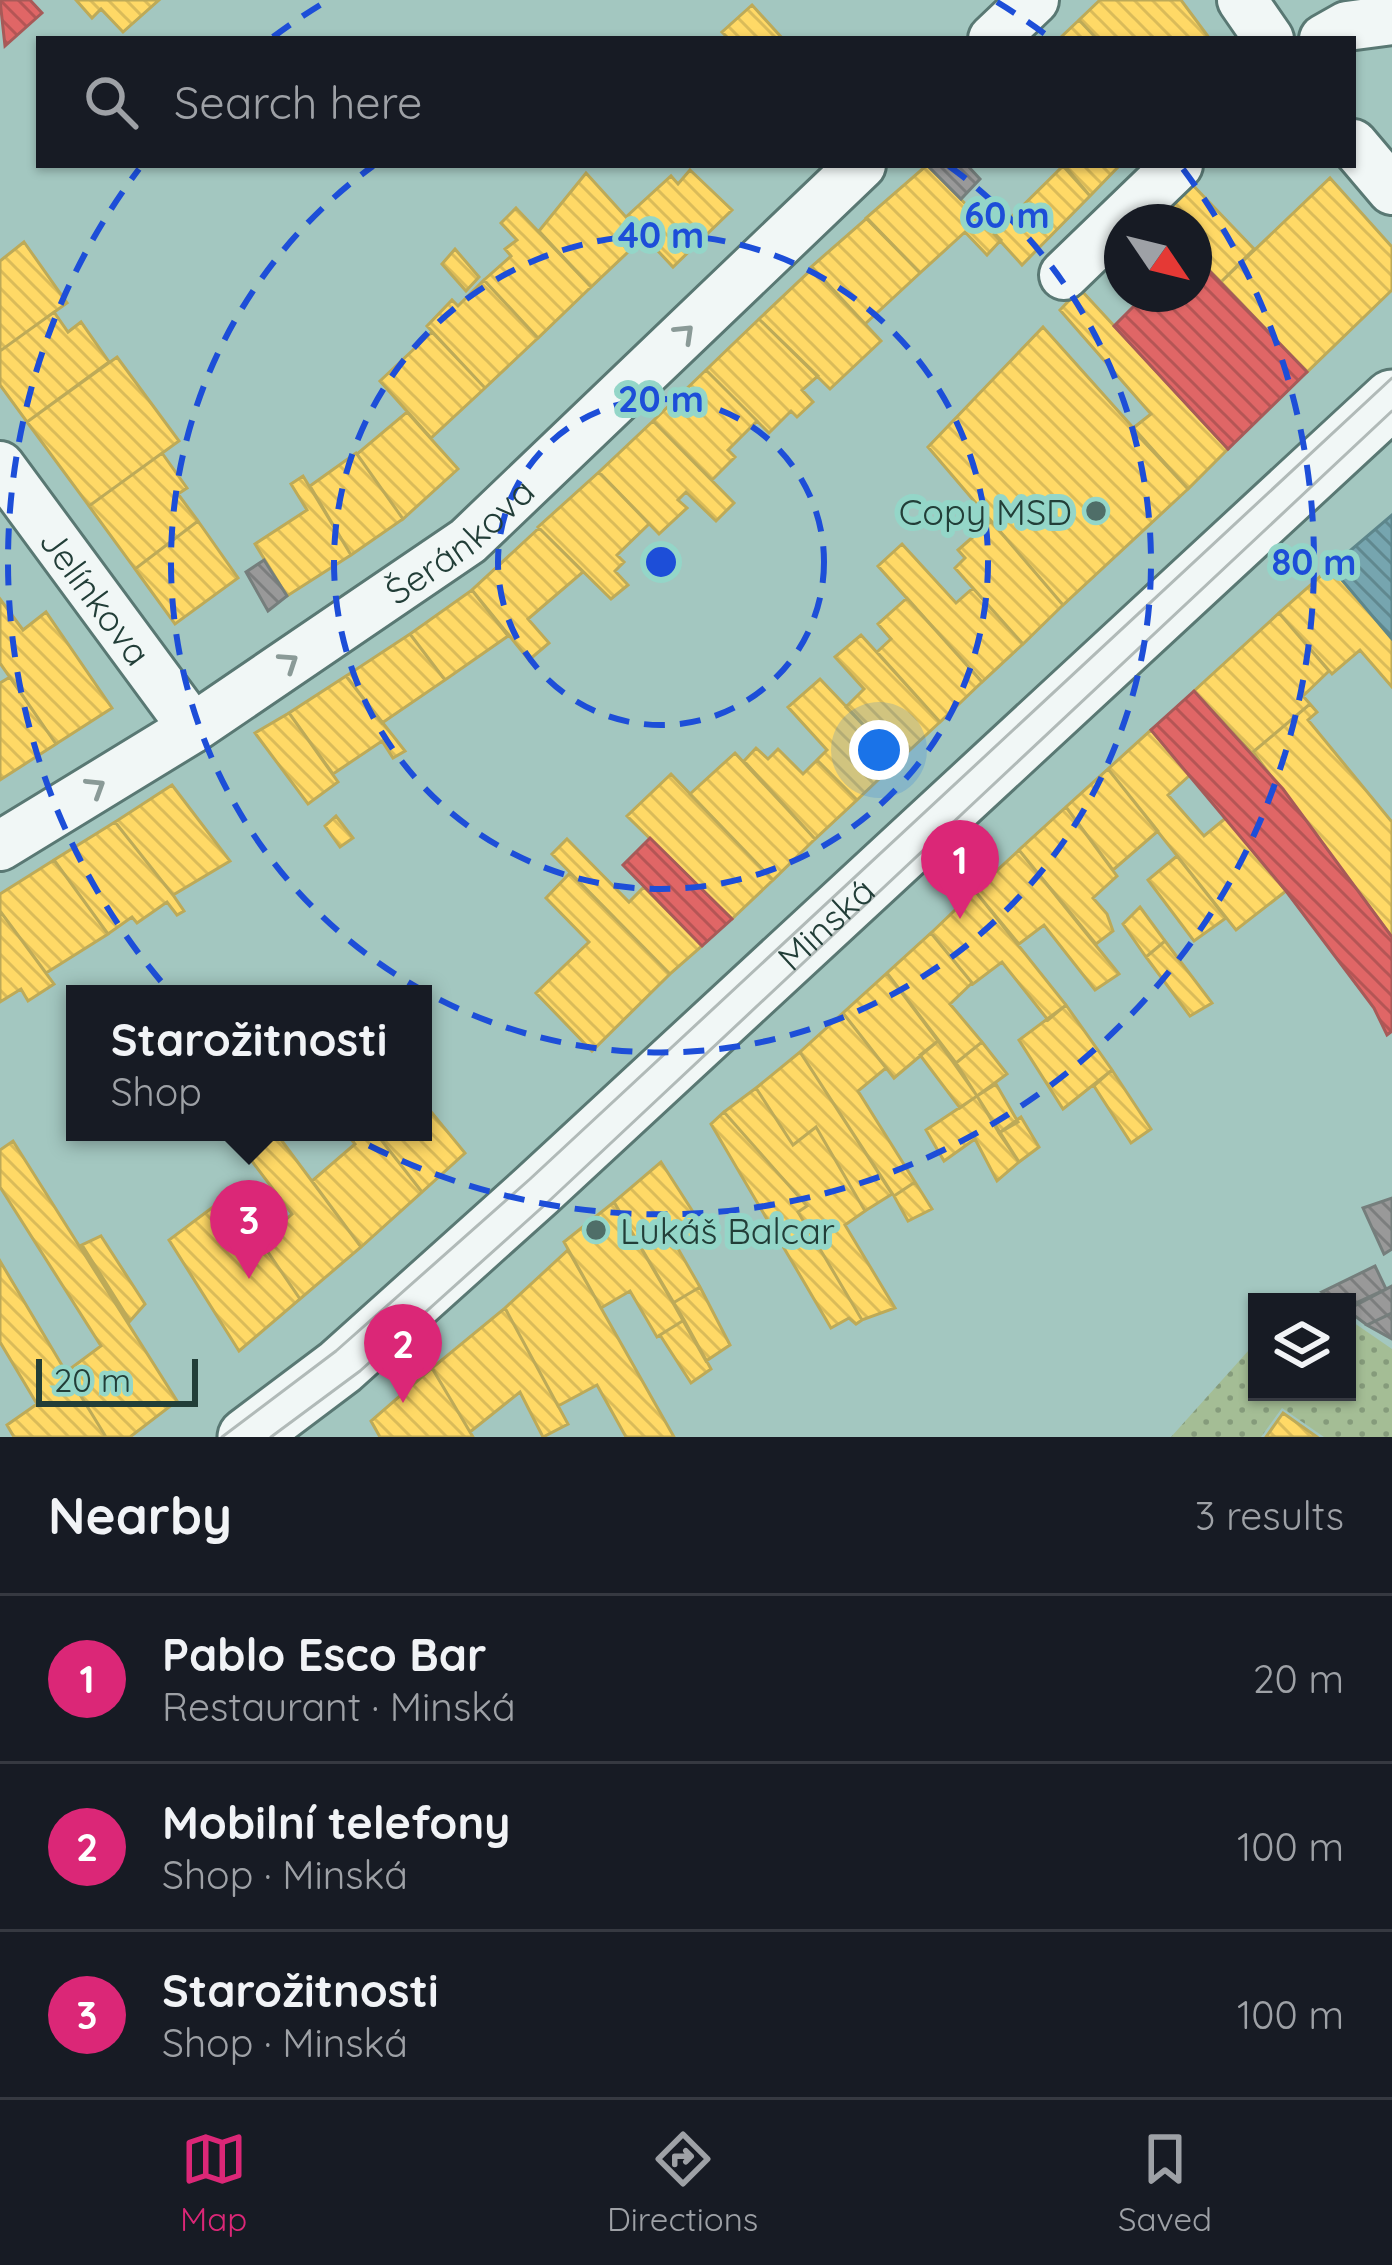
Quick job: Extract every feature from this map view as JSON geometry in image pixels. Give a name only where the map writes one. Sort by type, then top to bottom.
[{"type":"street","points":[[996,36],[1034,0]]},
{"type":"street","points":[[1242,0],[1267,36]]},
{"type":"street","points":[[1329,36],[1347,26],[1392,20]]},
{"type":"street","points":[[1356,148],[1392,190]]},
{"type":"street","name":"Šeránkova","points":[[0,846],[193,728],[468,541],[858,168]]},
{"type":"street","points":[[1064,275],[1175,168]]},
{"type":"street","name":"Minská","points":[[248,1437],[340,1367],[537,1190],[1392,399]]},
{"type":"street","name":"Jelínkova","points":[[0,466],[193,728]]},
{"type":"green space","points":[[1356,1324],[1392,1349],[1392,1437],[1324,1437],[1282,1408],[1261,1437],[1171,1437],[1248,1351],[1248,1401],[1356,1401]]},
{"type":"building: Homes","points":[[76,0],[159,0],[123,32],[101,9],[92,18]]},
{"type":"building: Homes","points":[[1100,0],[1181,0],[1208,36],[1094,36],[1079,20]]},
{"type":"building: Homes","points":[[752,5],[780,36],[726,36],[722,32]]},
{"type":"building: Homes","points":[[1079,20],[1094,36],[1062,36]]},
{"type":"building: Homes","points":[[924,168],[930,168],[1001,240],[987,255],[965,232],[920,273],[866,218]]},
{"type":"building: Homes","points":[[1061,168],[1090,196],[1022,265],[994,234]]},
{"type":"building: Homes","points":[[1067,168],[1117,168],[1090,196]]},
{"type":"building: Homes","points":[[690,170],[732,210],[673,267],[626,217],[671,176],[678,184]]},
{"type":"building: Homes","points":[[586,173],[644,237],[591,287],[539,231]]},
{"type":"building: Homes","points":[[1186,178],[1211,204],[1161,204]]},
{"type":"building: Homes","points":[[1330,178],[1392,247],[1392,290],[1307,372],[1221,282]]},
{"type":"building: Homes","points":[[1212,205],[1254,249],[1221,282],[1212,273]]},
{"type":"building: Homes","points":[[516,208],[591,287],[538,338],[484,280],[511,256],[505,249],[517,240],[501,223]]},
{"type":"building: Homes","points":[[867,218],[920,273],[865,324],[811,267]]},
{"type":"building: Homes","points":[[24,242],[67,303],[0,351],[0,261]]},
{"type":"building: Homes","points":[[455,249],[479,277],[466,291],[442,264]]},
{"type":"building: Homes","points":[[813,268],[881,341],[830,389],[759,319]]},
{"type":"building: Homes","points":[[484,280],[538,338],[485,388],[427,326],[452,300],[458,306]]},
{"type":"building: Homes","points":[[1080,289],[1228,449],[1188,489],[1132,429],[1151,414],[1060,310]]},
{"type":"building: Homes","points":[[54,312],[68,332],[81,322],[109,362],[27,422],[0,385],[0,351]]},
{"type":"building: Homes","points":[[759,319],[818,376],[802,390],[813,402],[797,417],[791,411],[769,433],[706,370]]},
{"type":"building: Homes","points":[[1043,327],[1188,489],[1063,605],[928,447]]},
{"type":"building: Homes","points":[[432,332],[485,388],[431,438],[380,381]]},
{"type":"building: Homes","points":[[117,357],[179,441],[89,506],[27,422]]},
{"type":"building: Homes","points":[[706,370],[757,421],[728,450],[735,457],[712,480],[653,421]]},
{"type":"building: Homes","points":[[407,412],[458,469],[403,519],[357,454]]},
{"type":"building: Homes","points":[[653,421],[734,503],[716,521],[686,492],[678,500],[687,508],[659,534],[599,472]]},
{"type":"building: Homes","points":[[162,453],[187,488],[178,494],[198,521],[135,569],[89,506]]},
{"type":"building: Homes","points":[[356,453],[403,519],[351,555],[310,486]]},
{"type":"building: Homes","points":[[599,472],[649,524],[617,555],[624,562],[615,571],[628,585],[611,599],[538,527]]},
{"type":"building: Homes","points":[[303,476],[351,555],[287,596],[255,544],[307,510],[291,484]]},
{"type":"building: Homes","points":[[198,521],[238,578],[175,624],[135,569]]},
{"type":"building: Homes","points":[[991,521],[1063,605],[1023,644],[955,568],[965,558],[958,550]]},
{"type":"building: Homes","points":[[539,528],[583,572],[528,619],[549,643],[529,660],[472,590]]},
{"type":"building: Homes","points":[[902,544],[956,603],[973,588],[1023,644],[982,682],[878,566]]},
{"type":"building: Homes","points":[[1331,567],[1392,639],[1392,687],[1360,650],[1332,674],[1279,613]]},
{"type":"building: Homes","points":[[472,590],[508,636],[445,680],[410,634]]},
{"type":"building: Homes","points":[[907,598],[982,682],[940,722],[877,652],[891,639],[878,624]]},
{"type":"building: Homes","points":[[0,599],[23,630],[46,612],[112,708],[56,744],[0,663]]},
{"type":"building: Homes","points":[[1279,613],[1329,671],[1303,696],[1310,704],[1252,753],[1194,691]]},
{"type":"building: Homes","points":[[410,634],[445,680],[382,723],[346,676]]},
{"type":"building: Homes","points":[[861,635],[940,722],[898,761],[846,707],[864,689],[835,657]]},
{"type":"building: Homes","points":[[346,676],[405,751],[393,758],[382,741],[333,774],[289,713]]},
{"type":"building: Homes","points":[[10,677],[56,744],[0,780],[0,683]]},
{"type":"building: Homes","points":[[820,679],[898,761],[857,800],[817,760],[827,750],[788,707]]},
{"type":"building: Homes","points":[[1310,704],[1317,712],[1308,720],[1392,822],[1392,937],[1253,752]]},
{"type":"building: Homes","points":[[289,713],[338,782],[308,804],[255,733]]},
{"type":"building: Homes","points":[[1151,730],[1190,775],[1168,795],[1204,836],[1227,817],[1286,891],[1236,930],[1108,769]]},
{"type":"building: Homes","points":[[756,748],[768,759],[778,749],[803,774],[817,760],[857,800],[815,839],[744,761]]},
{"type":"building: Homes","points":[[735,753],[815,839],[773,880],[690,794]]},
{"type":"building: Homes","points":[[1108,769],[1158,831],[1113,870],[1066,807]]},
{"type":"building: Homes","points":[[671,774],[773,880],[732,919],[627,816]]},
{"type":"building: Homes","points":[[172,785],[230,861],[173,895],[115,822]]},
{"type":"building: Homes","points":[[1066,807],[1117,876],[1093,898],[1107,914],[1113,931],[1096,944],[1019,850]]},
{"type":"building: Homes","points":[[336,816],[353,838],[340,847],[325,826]]},
{"type":"building: Homes","points":[[115,822],[184,911],[177,915],[167,902],[137,923],[132,917],[108,934],[54,860]]},
{"type":"building: Homes","points":[[567,839],[629,902],[644,887],[702,946],[670,974],[552,854]]},
{"type":"building: Homes","points":[[1019,850],[1119,974],[1095,990],[1044,925],[1019,944],[975,891]]},
{"type":"building: Homes","points":[[1177,856],[1226,918],[1194,941],[1148,880]]},
{"type":"building: Homes","points":[[54,860],[108,934],[46,973],[0,911],[0,894]]},
{"type":"building: Homes","points":[[570,873],[670,974],[592,1051],[536,993],[589,942],[546,898]]},
{"type":"building: Homes","points":[[975,891],[1066,1005],[1048,1020],[1002,962],[973,984],[931,933]]},
{"type":"building: Homes","points":[[1140,907],[1165,941],[1146,957],[1123,924]]},
{"type":"building: Homes","points":[[0,911],[54,984],[28,1001],[21,989],[0,1002]]},
{"type":"building: Homes","points":[[931,933],[972,983],[950,1004],[982,1042],[956,1063],[887,973]]},
{"type":"building: Homes","points":[[1165,941],[1212,1003],[1190,1016],[1146,957]]},
{"type":"building: Homes","points":[[887,973],[938,1041],[894,1078],[843,1013]]},
{"type":"building: Homes","points":[[1066,1005],[1112,1070],[1063,1109],[1019,1040]]},
{"type":"building: Homes","points":[[843,1013],[886,1068],[858,1091],[915,1182],[894,1196],[800,1052]]},
{"type":"building: Homes","points":[[938,1041],[977,1096],[960,1108],[920,1055]]},
{"type":"building: Homes","points":[[982,1042],[1007,1074],[977,1096],[956,1063]]},
{"type":"building: Homes","points":[[800,1052],[892,1194],[865,1211],[816,1127],[793,1145],[756,1088]]},
{"type":"building: Homes","points":[[1112,1070],[1151,1129],[1131,1143],[1094,1086]]},
{"type":"building: Homes","points":[[996,1084],[1018,1122],[999,1133],[977,1096]]},
{"type":"building: Homes","points":[[756,1088],[793,1145],[816,1127],[865,1211],[845,1225],[895,1308],[862,1320],[798,1212],[807,1206],[724,1112]]},
{"type":"building: Homes","points":[[977,1096],[1019,1162],[997,1181],[975,1139],[944,1161],[926,1130]]},
{"type":"building: Homes","points":[[724,1112],[807,1206],[798,1212],[862,1320],[856,1324],[849,1318],[831,1328],[711,1124]]},
{"type":"building: Homes","points":[[432,1113],[465,1153],[422,1192],[382,1141],[432,1141]]},
{"type":"building: Homes","points":[[1021,1117],[1039,1147],[1019,1162],[999,1133]]},
{"type":"building: Homes","points":[[13,1141],[177,1401],[130,1437],[106,1437],[66,1372],[101,1346],[0,1187],[0,1150]]},
{"type":"building: Homes","points":[[268,1141],[282,1141],[361,1247],[300,1299],[261,1242],[292,1214],[245,1152],[253,1145],[258,1150]]},
{"type":"building: Homes","points":[[352,1141],[382,1141],[422,1192],[361,1247],[312,1181],[355,1144]]},
{"type":"building: Homes","points":[[661,1162],[704,1229],[677,1247],[700,1287],[673,1303],[614,1202]]},
{"type":"building: Homes","points":[[915,1182],[932,1209],[908,1221],[894,1196]]},
{"type":"building: Homes","points":[[229,1195],[300,1299],[239,1351],[169,1240]]},
{"type":"building: Homes","points":[[614,1202],[684,1320],[657,1337],[630,1291],[601,1308],[564,1242]]},
{"type":"building: Homes","points":[[101,1236],[145,1304],[130,1321],[82,1245]]},
{"type":"building: Homes","points":[[568,1250],[674,1437],[626,1437],[597,1385],[558,1406],[505,1308]]},
{"type":"building: Homes","points":[[0,1261],[106,1437],[14,1437],[7,1425],[37,1404],[0,1342]]},
{"type":"building: Homes","points":[[700,1287],[730,1345],[706,1361],[673,1303]]},
{"type":"building: Homes","points":[[505,1308],[568,1424],[543,1437],[520,1392],[470,1432],[432,1368]]},
{"type":"building: Homes","points":[[684,1320],[711,1369],[691,1383],[660,1335]]},
{"type":"building: Homes","points":[[432,1368],[473,1437],[380,1437],[371,1421]]},
{"type":"building: Homes","points":[[1283,1413],[1317,1437],[1266,1437]]},
{"type":"building: Shops","points":[[0,0],[30,0],[42,13],[5,46]]},
{"type":"building: Shops","points":[[1212,274],[1307,372],[1228,449],[1114,326],[1128,312],[1212,312]]},
{"type":"building: Shops","points":[[1194,691],[1283,789],[1392,937],[1392,1031],[1387,1035],[1374,1008],[1286,891],[1151,730]]},
{"type":"building: Shops","points":[[650,838],[732,919],[702,946],[623,865]]},
{"type":"building: Public","points":[[1392,515],[1392,639],[1331,567]]},
{"type":"building: Industry","points":[[930,168],[970,168],[980,179],[961,199]]},
{"type":"building: Industry","points":[[264,560],[287,596],[268,611],[246,572]]},
{"type":"building: Industry","points":[[1392,1198],[1392,1249],[1384,1254],[1363,1208]]},
{"type":"building: Industry","points":[[1375,1266],[1386,1289],[1356,1303],[1356,1293],[1322,1292]]},
{"type":"building: Industry","points":[[1392,1286],[1392,1313],[1367,1325],[1356,1317],[1356,1305]]},
{"type":"building: Industry","points":[[1392,1313],[1392,1339],[1367,1325]]},
{"type":"tram line","points":[[222,1437],[336,1351],[530,1179],[1392,378]]},
{"type":"tram line","points":[[271,1437],[360,1371],[548,1202],[1392,411]]},
{"type":"place","name":"Copy MSD","points":[[1096,511]]},
{"type":"place","name":"Pablo Esco Bar","points":[[960,919]]},
{"type":"place","name":"Lukáš Balcar","points":[[596,1230]]},
{"type":"place","name":"Starožitnosti","points":[[249,1279]]},
{"type":"place","name":"Mobilní telefony","points":[[403,1403]]}]
